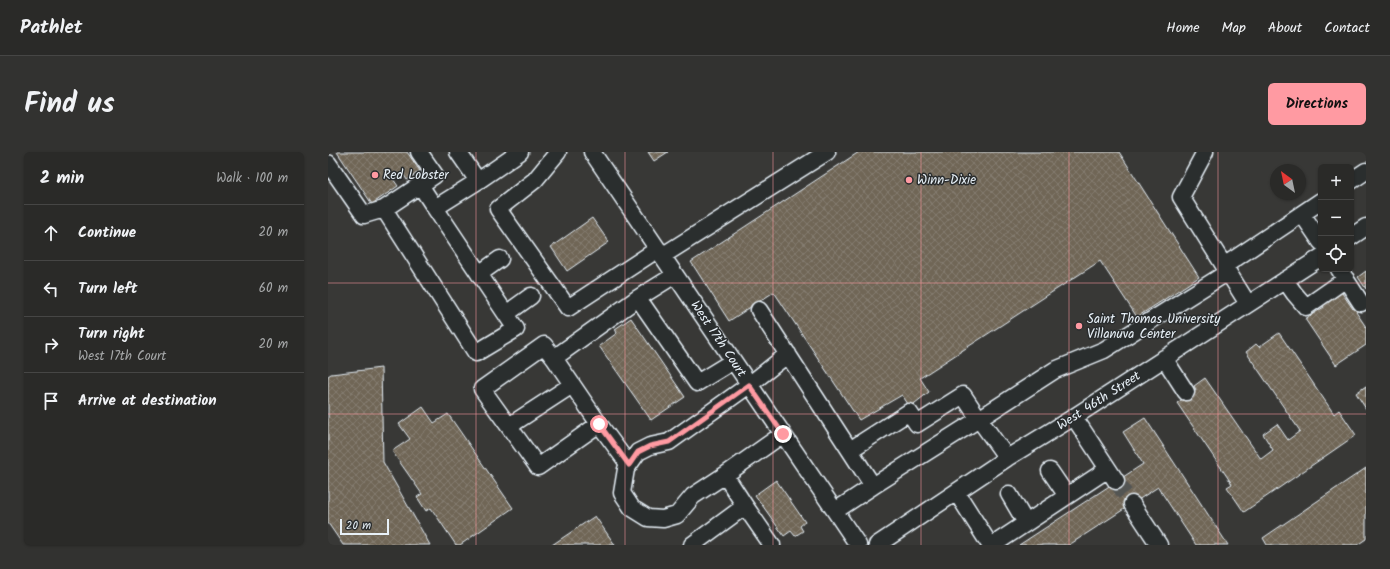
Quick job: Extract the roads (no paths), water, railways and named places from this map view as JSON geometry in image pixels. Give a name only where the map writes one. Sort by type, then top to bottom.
[{"type":"street","points":[[328,163],[364,215],[384,209],[435,175],[419,152]]},
{"type":"street","points":[[458,152],[478,181]]},
{"type":"street","points":[[435,208],[520,152]]},
{"type":"street","points":[[558,152],[535,180],[498,209],[568,308],[827,152]]},
{"type":"street","name":"West 17th Court","points":[[592,152],[858,545]]},
{"type":"street","points":[[1205,152],[1181,197],[1248,304]]},
{"type":"street","points":[[1354,179],[1366,171]]},
{"type":"street","points":[[384,209],[476,353],[516,329],[420,185]]},
{"type":"street","points":[[835,511],[1056,370],[1104,350],[1226,269],[1318,203]]},
{"type":"street","points":[[1302,214],[1318,238]]},
{"type":"street","points":[[1352,236],[1366,227]]},
{"type":"street","points":[[479,274],[500,258]]},
{"type":"street","name":"West 46th Street","points":[[877,545],[1007,458],[1074,417],[1318,258]]},
{"type":"street","points":[[1285,280],[1306,307],[1343,274],[1364,306]]},
{"type":"street","points":[[554,358],[638,298],[675,275]]},
{"type":"street","points":[[506,314],[531,296]]},
{"type":"street","points":[[638,298],[697,383],[733,361]]},
{"type":"street","points":[[759,310],[873,486]]},
{"type":"street","points":[[599,424],[538,467],[482,389],[544,345],[629,465]]},
{"type":"street","points":[[783,434],[725,476],[693,496],[677,515],[663,519],[648,518],[632,508],[622,493],[626,469],[638,452],[650,446],[669,442],[749,385],[788,354]]},
{"type":"street","points":[[1164,358],[1186,392]]},
{"type":"street","points":[[509,426],[572,385]]},
{"type":"street","points":[[850,450],[909,412],[917,424],[963,395],[1007,458]]},
{"type":"street","points":[[957,492],[991,545],[1067,496],[1112,475],[1074,417]]},
{"type":"street","points":[[1050,472],[1067,496]]},
{"type":"street","points":[[725,476],[772,545]]},
{"type":"street","points":[[1009,494],[1026,523]]},
{"type":"street","points":[[1132,504],[1159,545]]},
{"type":"street","points":[[692,545],[745,506]]},
{"type":"tunnel","points":[[1116,481],[1132,504]]},
{"type":"place","name":"Red Lobster","points":[[375,175]]},
{"type":"place","name":"Winn-Dixie","points":[[909,180]]},
{"type":"place","name":"Saint Thomas University Villanuva Center","points":[[1079,326]]}]
